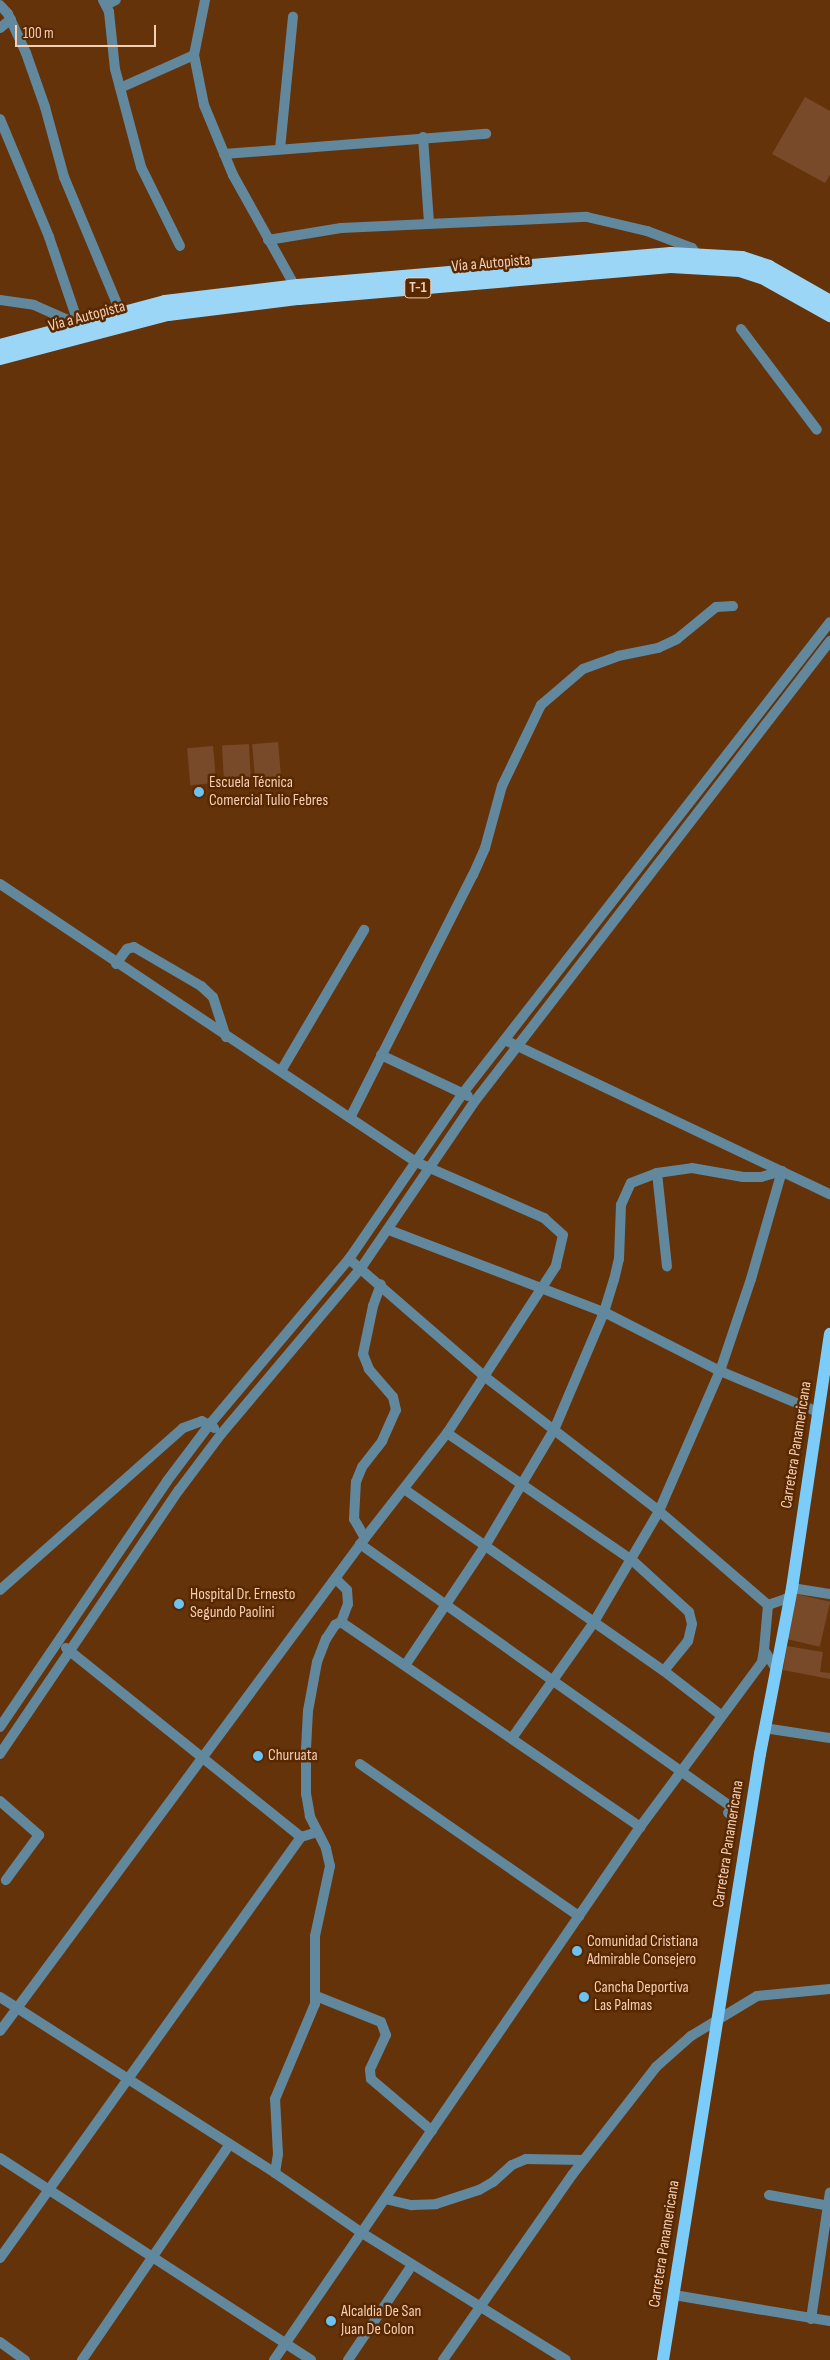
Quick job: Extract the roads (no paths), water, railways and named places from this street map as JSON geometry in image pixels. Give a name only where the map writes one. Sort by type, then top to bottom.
[{"type":"highway","name":"Vía a Autopista","points":[[0,358],[168,314],[298,292],[671,254],[742,258],[769,267],[830,302]]},
{"type":"highway","name":"Vía a Autopista","points":[[0,346],[165,302],[671,266],[740,270],[764,278],[830,315]]},
{"type":"main road","name":"Carretera Panamericana","points":[[663,2360],[716,2018],[764,1728],[790,1595],[830,1334]]},
{"type":"street","points":[[116,0],[105,2],[120,88],[141,167],[180,246]]},
{"type":"street","points":[[205,0],[194,55],[204,105],[224,154],[268,240],[298,292]]},
{"type":"street","points":[[0,5],[11,19],[45,108],[64,177],[121,314]]},
{"type":"street","points":[[280,150],[293,17]]},
{"type":"street","points":[[0,28],[11,19]]},
{"type":"street","points":[[120,88],[194,55]]},
{"type":"street","points":[[0,119],[49,237],[79,325]]},
{"type":"street","points":[[224,154],[423,137],[486,134]]},
{"type":"street","points":[[423,137],[430,222]]},
{"type":"street","points":[[268,240],[341,228],[430,222],[597,218],[694,248],[697,255]]},
{"type":"street","points":[[0,300],[34,305],[79,325]]},
{"type":"street","points":[[741,330],[818,430]]},
{"type":"street","points":[[351,1116],[477,866],[502,786],[541,705],[583,669],[618,656],[658,648],[677,639],[716,607],[733,606]]},
{"type":"street","points":[[0,1727],[167,1481],[210,1424],[349,1259],[463,1093],[830,622]]},
{"type":"street","points":[[0,1754],[179,1490],[222,1433],[361,1268],[389,1230],[475,1101],[830,641]]},
{"type":"street","points":[[0,884],[226,1037],[351,1116],[428,1170],[544,1218],[558,1228],[563,1235],[556,1266],[447,1433],[362,1541],[203,1760],[0,2031]]},
{"type":"street","points":[[281,1071],[364,930]]},
{"type":"street","points":[[116,964],[127,950],[134,947],[201,986],[213,997],[226,1037]]},
{"type":"street","points":[[505,1040],[830,1194]]},
{"type":"street","points":[[382,1055],[463,1093],[475,1101]]},
{"type":"street","points":[[406,1664],[485,1546],[554,1430],[604,1312],[619,1259],[625,1192],[639,1178],[657,1172],[692,1168],[761,1177],[782,1170]]},
{"type":"street","points":[[512,1738],[594,1622],[659,1511],[720,1371],[751,1279],[782,1170]]},
{"type":"street","points":[[657,1172],[667,1266]]},
{"type":"street","points":[[389,1230],[604,1312],[720,1371],[818,1412]]},
{"type":"street","points":[[349,1259],[381,1284],[484,1376],[659,1511],[768,1605]]},
{"type":"street","points":[[381,1284],[373,1306],[363,1354],[368,1369],[393,1397],[396,1410],[382,1441],[362,1467],[356,1482],[354,1519],[362,1541],[553,1678],[681,1773],[732,1807],[728,1813]]},
{"type":"street","points":[[0,1590],[183,1428],[202,1421],[210,1424],[222,1433]]},
{"type":"street","points":[[447,1433],[521,1486],[632,1560],[669,1591],[688,1612],[692,1624],[688,1640],[664,1671]]},
{"type":"street","points":[[404,1489],[664,1671],[722,1716]]},
{"type":"street","points":[[275,2173],[278,2154],[275,2099],[309,2024],[316,1996],[315,1936],[330,1866],[326,1848],[317,1832],[306,1794],[308,1711],[317,1662],[326,1639],[335,1625],[342,1622],[348,1604],[347,1590],[336,1579]]},
{"type":"street","points":[[768,1605],[785,1599],[790,1595],[830,1594]]},
{"type":"street","points":[[274,2360],[640,1827],[762,1662],[768,1605]]},
{"type":"street","points":[[342,1622],[406,1664],[640,1827]]},
{"type":"street","points":[[58,1642],[301,1837]]},
{"type":"street","points":[[764,1650],[775,1667]]},
{"type":"street","points":[[764,1728],[830,1738]]},
{"type":"street","points":[[360,1764],[578,1916]]},
{"type":"street","points":[[0,1801],[39,1835],[6,1880]]},
{"type":"street","points":[[0,2258],[301,1837],[317,1832]]},
{"type":"street","points":[[443,2360],[583,2160],[656,2067],[691,2036],[716,2018],[756,1996],[828,1989],[830,2000]]},
{"type":"street","points":[[316,1996],[380,2022],[386,2035],[370,2076],[432,2131]]},
{"type":"street","points":[[0,1998],[228,2145],[275,2173],[412,2265],[566,2360]]},
{"type":"street","points":[[82,2360],[155,2256],[228,2145]]},
{"type":"street","points":[[0,2158],[155,2256],[285,2345],[311,2360]]},
{"type":"street","points":[[385,2199],[412,2205],[436,2204],[478,2190],[493,2182],[512,2165],[526,2159],[583,2160]]},
{"type":"street","points":[[811,2318],[830,2192]]},
{"type":"street","points":[[769,2195],[829,2206]]},
{"type":"street","points":[[348,2360],[412,2265]]},
{"type":"street","points":[[674,2295],[830,2321]]},
{"type":"street","points":[[0,2342],[24,2360]]},
{"type":"place","name":"Escuela Técnica Comercial Tulio Febres","points":[[199,792]]},
{"type":"place","name":"Hospital Dr. Ernesto Segundo Paolini","points":[[179,1604]]},
{"type":"place","name":"Churuata","points":[[258,1756]]},
{"type":"place","name":"Comunidad Cristiana Admirable Consejero","points":[[577,1951]]},
{"type":"place","name":"Cancha Deportiva Las Palmas","points":[[584,1997]]},
{"type":"place","name":"Alcaldia De San Juan De Colon","points":[[331,2321]]}]
